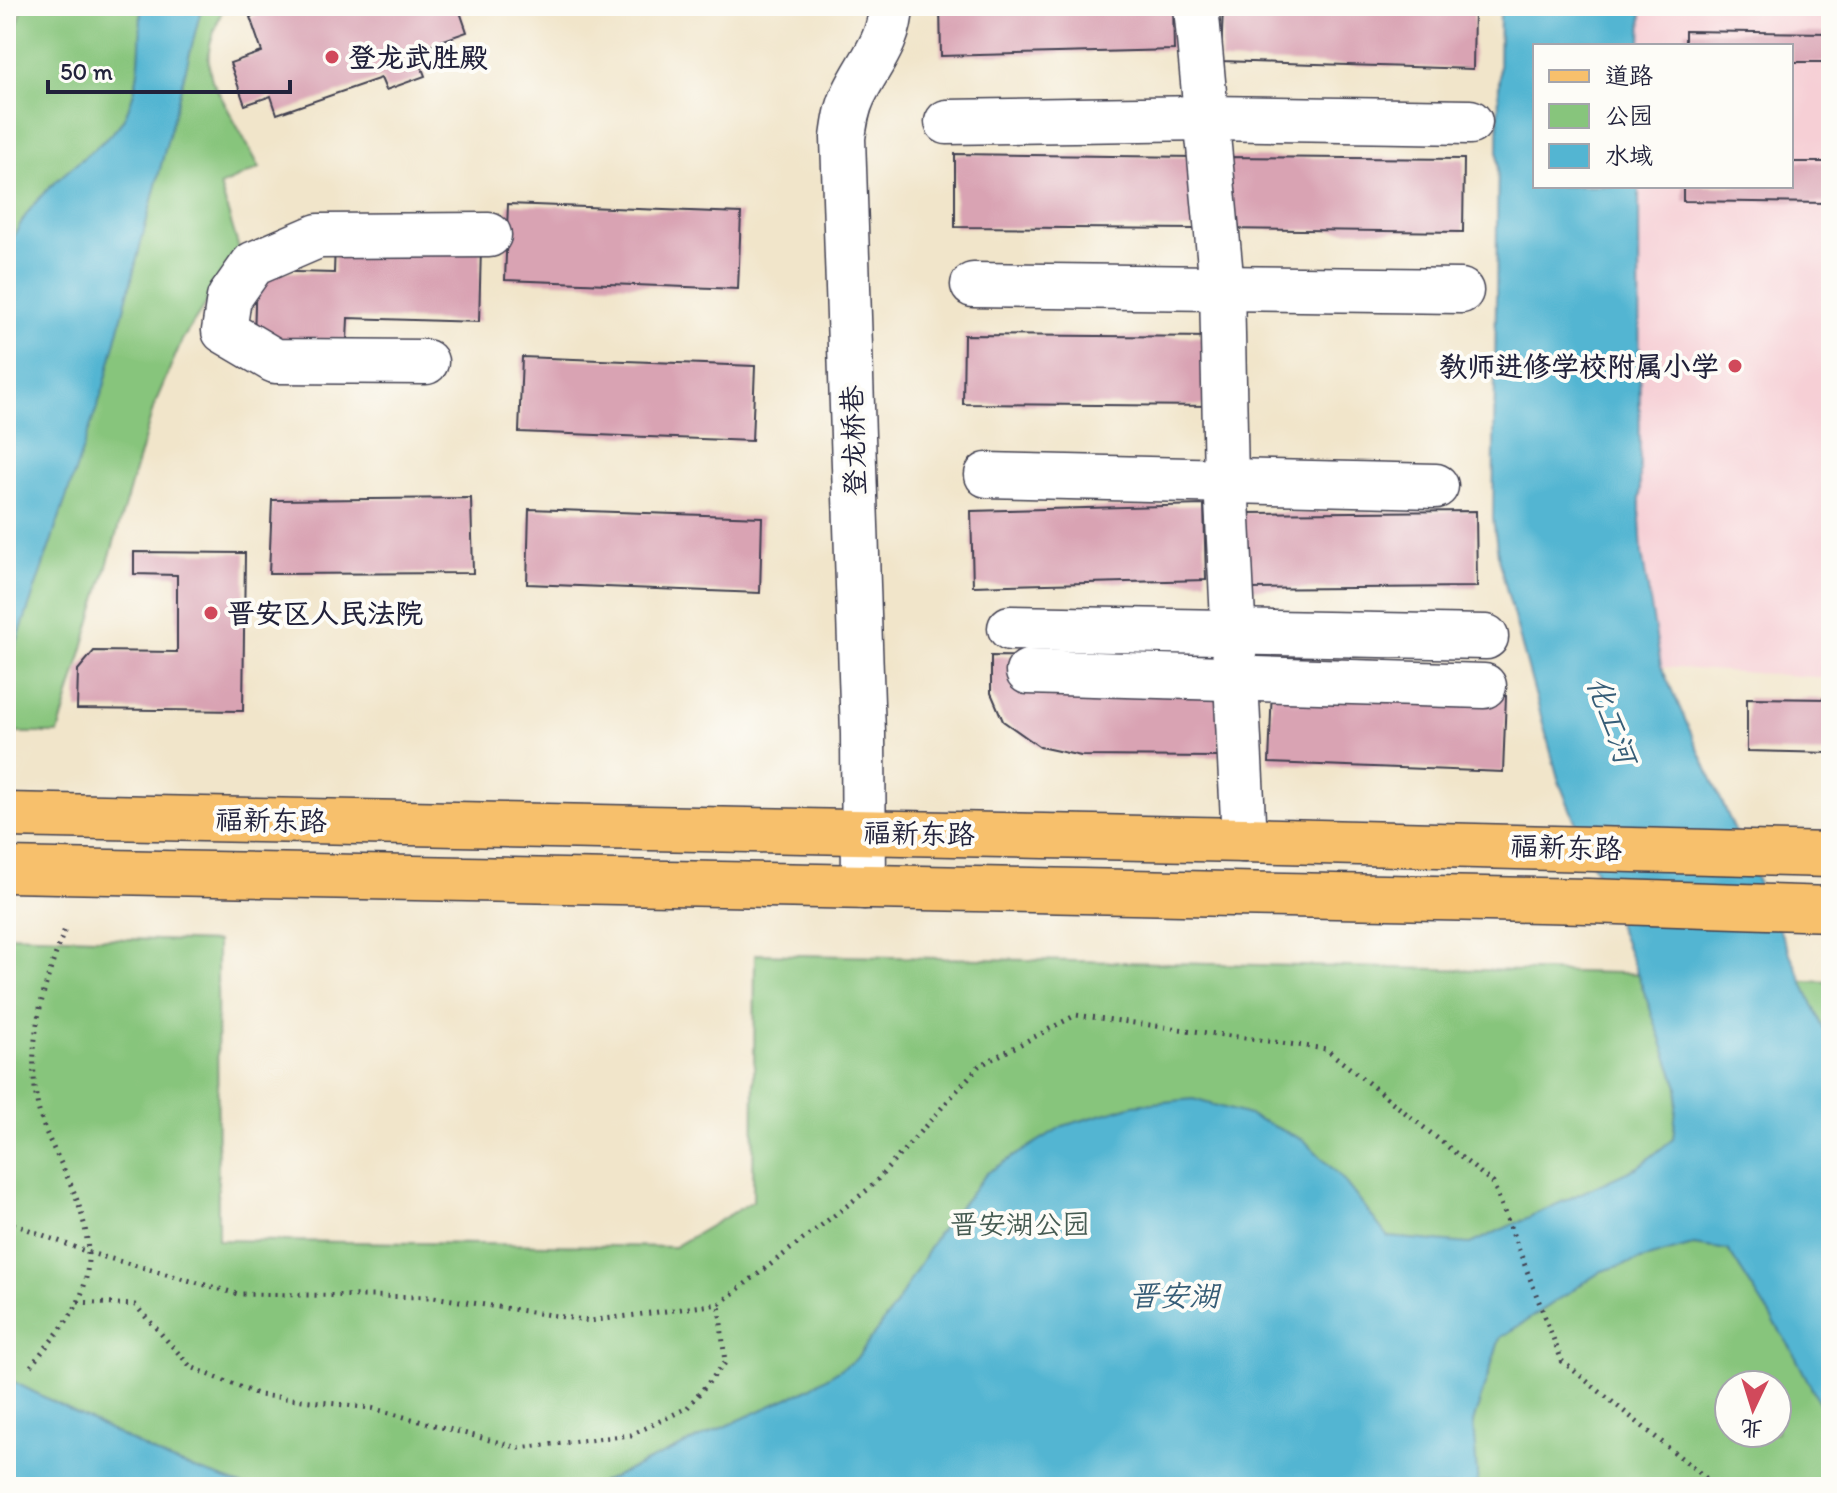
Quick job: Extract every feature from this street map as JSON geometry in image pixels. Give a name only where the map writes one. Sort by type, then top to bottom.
[{"type":"main road","name":"福新东路","points":[[6,815],[1831,855]]},
{"type":"main road","name":"福新东路","points":[[6,870],[1588,901],[1831,909]]},
{"type":"street","name":"登龙桥巷","points":[[864,887],[863,718],[843,138],[852,98],[884,42],[891,6]]},
{"type":"street","points":[[1196,6],[1222,287],[1226,480],[1244,840]]},
{"type":"street","points":[[947,122],[1207,118],[1470,122]]},
{"type":"street","points":[[426,362],[275,361],[224,331],[229,298],[253,264],[318,236],[489,235]]},
{"type":"street","points":[[973,285],[1461,291]]},
{"type":"street","points":[[987,475],[1436,486]]},
{"type":"street","points":[[1010,628],[1486,637]]},
{"type":"street","points":[[1028,672],[1484,686]]},
{"type":"path","points":[[31,1366],[78,1302],[90,1253],[78,1202],[45,1129],[34,1081],[33,1052],[41,1000],[47,974],[65,929]]},
{"type":"path","points":[[6,1221],[90,1253],[238,1294],[433,1297],[590,1321],[719,1304],[870,1188],[979,1066],[1076,1015],[1326,1049],[1493,1183],[1562,1361],[1717,1487]]},
{"type":"path","points":[[78,1302],[135,1305],[191,1367],[259,1395],[371,1408],[519,1448],[631,1435],[687,1408],[725,1363],[719,1304]]},
{"type":"path","points":[[1807,1487],[1828,1477]]},
{"type":"shaded area","name":"教师进修学校附属小学","points":[[1642,6],[1831,6],[1831,678],[1661,667],[1642,554],[1640,519],[1639,188],[1793,188],[1793,44],[1641,44]]},
{"type":"green space","points":[[23,6],[224,6],[210,42],[209,69],[260,168],[220,186],[240,252],[182,340],[154,406],[58,733],[6,733],[6,63]]},
{"type":"green space","name":"晋安湖公园","points":[[6,935],[217,942],[218,1240],[674,1247],[753,1201],[755,954],[1622,973],[1831,982],[1831,1487],[6,1487]]},
{"type":"water","points":[[141,6],[202,6],[104,387],[6,674],[6,257],[20,225],[38,199],[109,136],[126,114],[138,75]]},
{"type":"water","name":"晋安湖","points":[[1500,6],[1642,6],[1641,44],[1533,44],[1533,188],[1639,188],[1640,519],[1642,554],[1661,666],[1831,1045],[1831,1426],[1792,1350],[1728,1250],[1693,1245],[1602,1271],[1500,1338],[1473,1423],[1478,1487],[591,1487],[808,1389],[855,1360],[895,1306],[938,1233],[987,1173],[1063,1126],[1134,1105],[1193,1099],[1249,1115],[1304,1140],[1340,1176],[1388,1237],[1470,1244],[1638,1167],[1673,1139],[1678,1087],[1638,975],[1559,782],[1499,562],[1493,519]]},
{"type":"water","points":[[6,1378],[169,1460],[247,1487],[6,1487]]},
{"type":"building","name":"登龙武胜殿","points":[[281,6],[458,6],[467,32],[415,50],[425,76],[386,90],[381,78],[277,114],[271,96],[245,105],[230,63],[262,52],[250,17]]},
{"type":"building","points":[[940,6],[1173,6],[1174,50],[941,56]]},
{"type":"building","points":[[1223,6],[1474,10],[1473,69],[1221,61]]},
{"type":"building","points":[[1685,31],[1831,33],[1831,62],[1793,62],[1793,44],[1685,44]]},
{"type":"building","points":[[955,154],[1196,157],[1195,229],[955,227]]},
{"type":"building","points":[[1223,157],[1464,159],[1463,232],[1223,229]]},
{"type":"building","points":[[1793,162],[1831,162],[1831,203],[1683,201],[1683,188],[1793,188]]},
{"type":"building","points":[[508,204],[741,213],[738,289],[505,280]]},
{"type":"building","points":[[335,243],[481,248],[479,322],[348,318],[347,341],[254,339],[256,271],[334,273]]},
{"type":"building","points":[[964,335],[1217,337],[1216,406],[963,404]]},
{"type":"building","points":[[522,357],[755,366],[752,441],[519,432]]},
{"type":"building","points":[[471,498],[473,573],[269,574],[272,500]]},
{"type":"building","points":[[1204,505],[1206,580],[973,586],[971,511]]},
{"type":"building","points":[[529,509],[762,517],[760,593],[527,584]]},
{"type":"building","points":[[1476,511],[1477,587],[1243,589],[1243,513]]},
{"type":"building","name":"晋安区人民法院","points":[[134,552],[245,553],[243,711],[77,709],[78,670],[94,651],[177,652],[177,575],[134,574]]},
{"type":"building","points":[[991,656],[1050,657],[1220,672],[1219,757],[1081,756],[1040,747],[1003,721],[991,693]]},
{"type":"building","points":[[1272,688],[1506,696],[1503,772],[1269,763]]},
{"type":"building","points":[[1747,698],[1831,699],[1831,753],[1747,751]]},
{"type":"place","name":"登龙武胜殿","points":[[332,57]]},
{"type":"place","name":"教师进修学校附属小学","points":[[1735,366]]},
{"type":"place","name":"晋安区人民法院","points":[[211,613]]},
{"type":"water label","name":"化工河","points":[[1612,720]]}]
